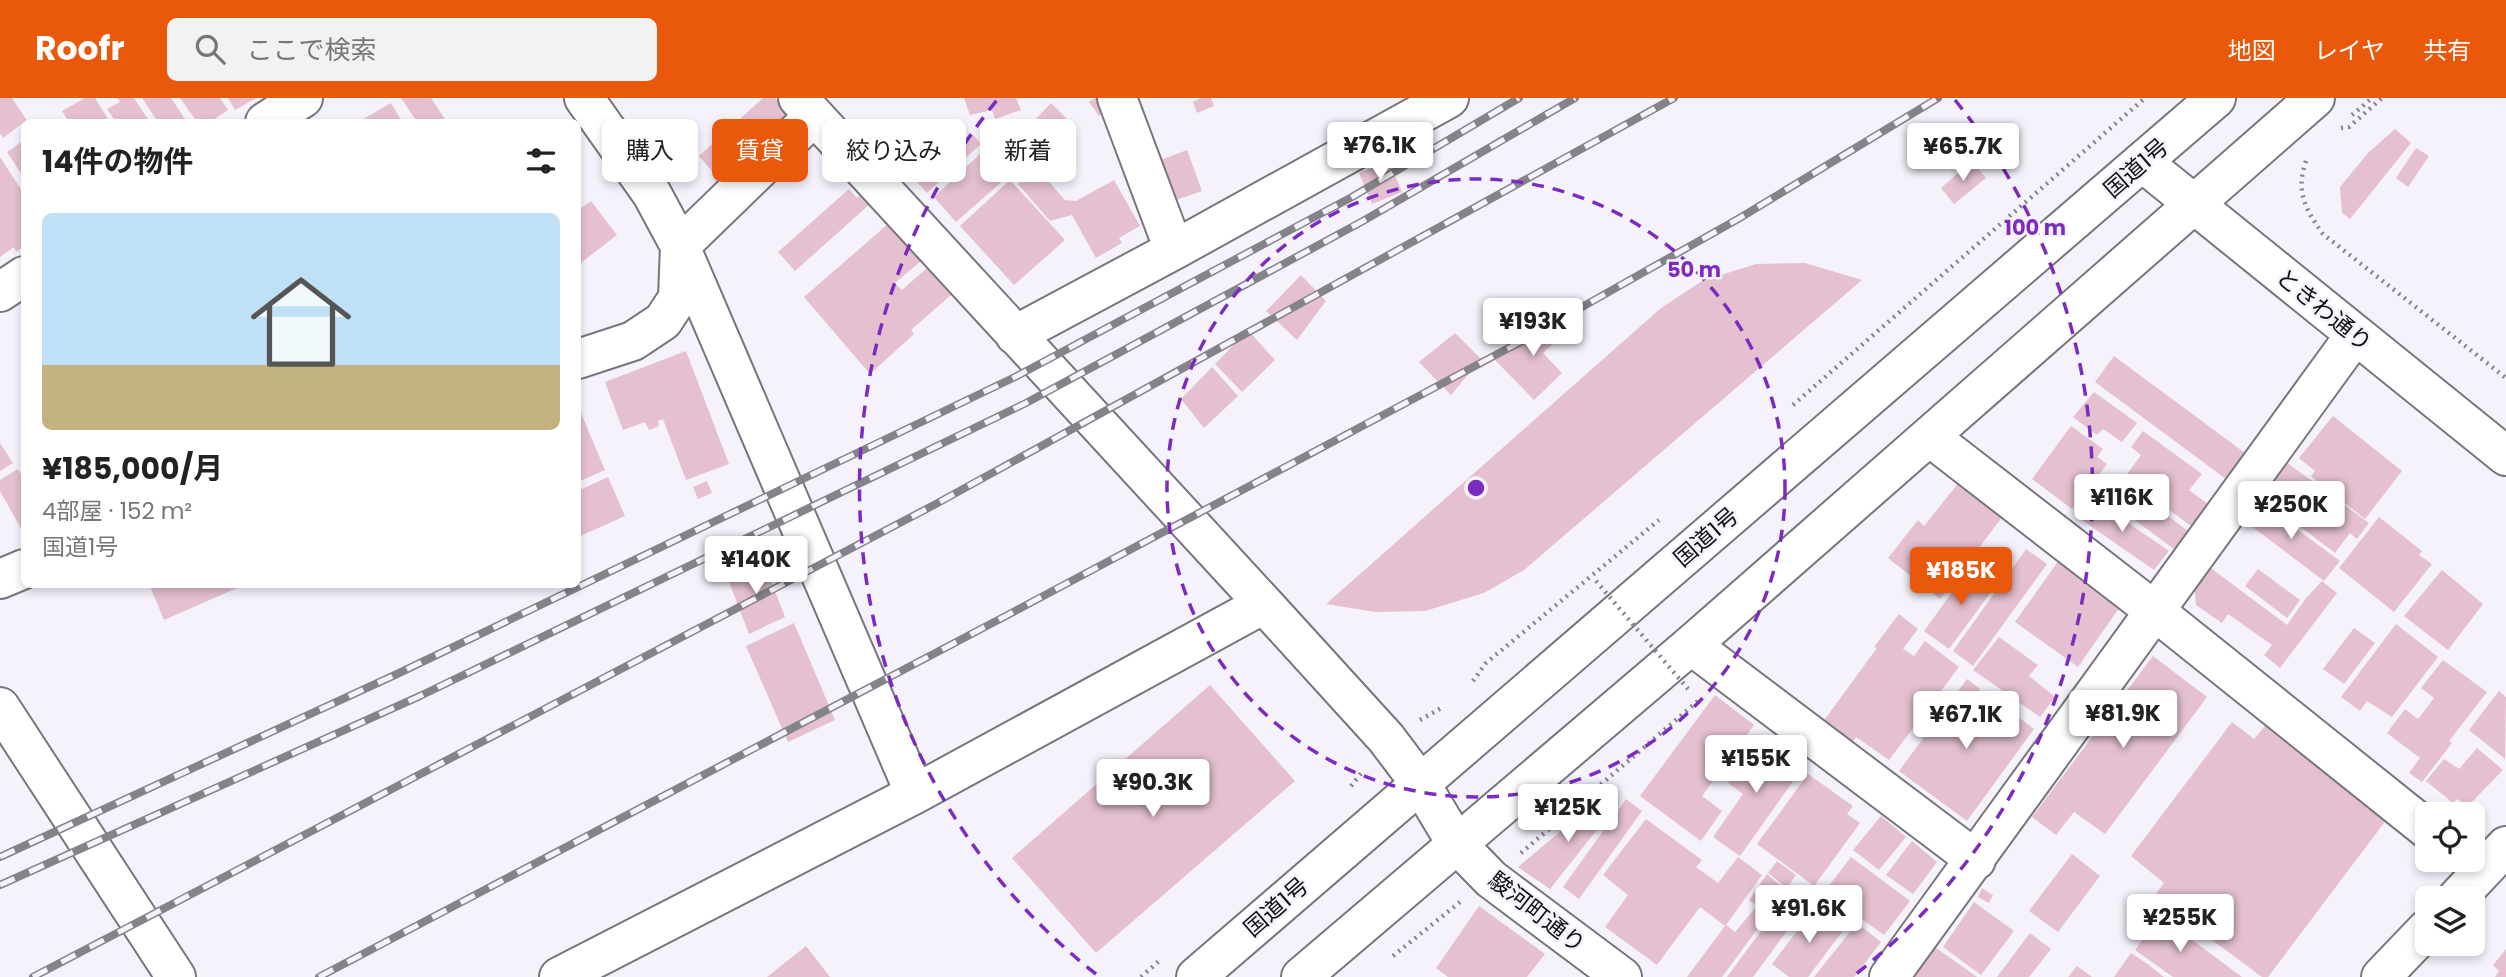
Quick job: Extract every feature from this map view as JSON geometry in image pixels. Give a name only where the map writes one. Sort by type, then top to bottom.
[{"type":"main road","points":[[270,119],[303,98]]},
{"type":"main road","points":[[584,98],[652,194],[680,246],[915,793]]},
{"type":"main road","points":[[1117,98],[1174,250]]},
{"type":"main road","points":[[1015,335],[1449,98]]},
{"type":"main road","name":"国道1号","points":[[1196,977],[2216,98]]},
{"type":"main road","points":[[581,358],[633,341],[663,321],[678,298],[680,246],[806,107]]},
{"type":"main road","name":"駿河町通り","points":[[806,107],[1386,738],[1420,783],[1456,843],[1491,879],[1622,977]]},
{"type":"main road","points":[[1301,977],[1691,645],[2193,205],[2324,114]]},
{"type":"main road","name":"ときわ通り","points":[[2142,162],[2506,456]]},
{"type":"main road","points":[[0,292],[21,278]]},
{"type":"main road","points":[[1889,977],[2355,335]]},
{"type":"main road","points":[[1930,437],[2415,819]]},
{"type":"main road","points":[[0,579],[21,570]]},
{"type":"main road","points":[[559,977],[915,793],[1264,604]]},
{"type":"main road","points":[[1691,645],[1976,860]]},
{"type":"main road","points":[[0,707],[176,977]]},
{"type":"main road","points":[[2381,977],[2415,942]]},
{"type":"path","points":[[1786,410],[2145,98]]},
{"type":"path","points":[[2352,116],[2372,98]]},
{"type":"path","points":[[2324,114],[2349,127],[2382,98]]},
{"type":"path","points":[[2308,155],[2301,188],[2307,212],[2323,234],[2506,378]]},
{"type":"path","points":[[1470,685],[1486,663],[1659,520]]},
{"type":"path","points":[[1596,581],[1688,688]]},
{"type":"path","points":[[1345,795],[1386,738],[1452,702]]},
{"type":"path","points":[[1141,977],[1161,959]]},
{"type":"building","points":[[0,98],[12,98],[26,119],[21,119],[21,124],[3,138],[0,133]]},
{"type":"building","points":[[85,98],[95,98],[108,119],[67,119],[62,111]]},
{"type":"building","points":[[117,98],[134,98],[148,119],[114,119],[107,109],[120,102]]},
{"type":"building","points":[[142,98],[171,98],[185,119],[156,119]]},
{"type":"building","points":[[180,98],[220,98],[228,110],[214,119],[195,119]]},
{"type":"building","points":[[228,98],[256,98],[235,110]]},
{"type":"building","points":[[401,98],[431,98],[445,119],[415,119]]},
{"type":"building","points":[[763,98],[775,98],[787,111],[786,119],[740,119]]},
{"type":"building","points":[[964,98],[1016,98],[1021,110],[995,119],[992,110],[970,115]]},
{"type":"building","points":[[1095,98],[1103,98],[1107,108],[1099,116],[1089,102]]},
{"type":"building","points":[[1201,98],[1211,98],[1214,106],[1197,113],[1193,102]]},
{"type":"building","points":[[391,103],[400,119],[363,119]]},
{"type":"building","points":[[1051,103],[1067,119],[1036,119]]},
{"type":"building","points":[[2395,129],[2411,143],[2350,219],[2342,213],[2340,187],[2368,153]]},
{"type":"building","points":[[973,135],[980,145],[966,158],[966,141]]},
{"type":"building","points":[[21,142],[21,173],[7,152]]},
{"type":"building","points":[[712,144],[712,171],[699,156]]},
{"type":"building","points":[[2416,148],[2429,156],[2408,187],[2396,178]]},
{"type":"building","points":[[1187,150],[1202,191],[1176,200],[1161,160]]},
{"type":"building","points":[[980,154],[980,182],[1002,182],[956,222],[934,197],[950,182],[966,182],[966,167]]},
{"type":"building","points":[[0,157],[21,189],[21,248],[16,252],[14,247],[0,257]]},
{"type":"building","points":[[1389,161],[1402,192],[1372,204],[1359,173]]},
{"type":"building","points":[[1972,161],[1986,178],[1954,204],[1941,188]]},
{"type":"building","points":[[1114,180],[1140,226],[1119,238],[1122,243],[1096,258],[1072,215],[1050,221],[1018,184],[1049,182],[1065,200],[1076,201]]},
{"type":"building","points":[[917,182],[939,182],[927,193]]},
{"type":"building","points":[[1008,182],[1012,182],[1065,240],[1014,285],[960,226]]},
{"type":"building","points":[[849,189],[857,198],[861,194],[870,204],[795,271],[778,252]]},
{"type":"building","points":[[591,201],[617,235],[581,263],[581,208]]},
{"type":"building","points":[[888,224],[921,261],[895,283],[902,290],[927,268],[951,295],[911,330],[914,334],[870,374],[804,297]]},
{"type":"building","points":[[1805,263],[1862,280],[1524,570],[1484,593],[1425,611],[1375,612],[1326,604],[1661,308],[1702,281],[1756,264]]},
{"type":"building","points":[[1301,275],[1326,301],[1297,340],[1266,311]]},
{"type":"building","points":[[1544,315],[1564,334],[1543,353],[1562,373],[1534,400],[1495,360]]},
{"type":"building","points":[[1248,330],[1275,360],[1242,392],[1215,364]]},
{"type":"building","points":[[1455,333],[1481,359],[1451,395],[1419,362]]},
{"type":"building","points":[[686,351],[729,464],[686,480],[663,419],[658,421],[659,426],[649,430],[645,422],[623,430],[605,382]]},
{"type":"building","points":[[2114,356],[2249,456],[2230,482],[2095,382]]},
{"type":"building","points":[[1212,367],[1238,396],[1204,428],[1181,399]]},
{"type":"building","points":[[2094,392],[2137,423],[2122,442],[2103,429],[2097,435],[2073,417]]},
{"type":"building","points":[[581,413],[605,470],[581,481]]},
{"type":"building","points":[[2333,416],[2402,471],[2365,519],[2311,476],[2315,471],[2299,458]]},
{"type":"building","points":[[2071,426],[2103,449],[2097,457],[2107,464],[2072,509],[2032,479]]},
{"type":"building","points":[[2143,431],[2202,474],[2189,490],[2212,507],[2195,529],[2125,477],[2141,455],[2131,447]]},
{"type":"building","points":[[0,443],[13,463],[0,471]]},
{"type":"building","points":[[2286,462],[2369,523],[2357,539],[2350,533],[2335,553],[2260,496]]},
{"type":"building","points":[[18,469],[21,474],[21,529],[0,491],[0,480]]},
{"type":"building","points":[[608,477],[625,516],[581,536],[581,490]]},
{"type":"building","points":[[2119,479],[2192,534],[2178,552],[2105,498]]},
{"type":"building","points":[[707,481],[712,493],[698,499],[693,487]]},
{"type":"building","points":[[1960,481],[2003,516],[1940,599],[1888,558],[1918,520],[1924,526]]},
{"type":"building","points":[[2090,497],[2169,551],[2154,570],[2076,516]]},
{"type":"building","points":[[2257,500],[2340,561],[2324,581],[2242,519]]},
{"type":"building","points":[[2379,517],[2422,551],[2419,555],[2432,564],[2394,612],[2339,568]]},
{"type":"building","points":[[2026,549],[2047,564],[1973,666],[1953,651]]},
{"type":"building","points":[[762,557],[785,617],[749,634],[726,574]]},
{"type":"building","points":[[2059,560],[2122,604],[2078,667],[2015,622]]},
{"type":"building","points":[[1972,565],[1997,584],[1949,649],[1924,631]]},
{"type":"building","points":[[2208,566],[2287,625],[2322,581],[2337,593],[2280,668],[2264,655],[2272,645],[2228,614],[2222,623],[2196,605],[2194,584]]},
{"type":"building","points":[[2258,569],[2300,600],[2287,618],[2245,586]]},
{"type":"building","points":[[2442,570],[2483,604],[2448,650],[2404,616]]},
{"type":"building","points":[[151,588],[237,588],[164,620]]},
{"type":"building","points":[[1899,614],[1918,629],[1903,649],[1914,656],[1925,641],[1959,667],[1889,760],[1856,737],[1851,744],[1822,723]]},
{"type":"building","points":[[794,623],[835,720],[788,742],[746,646]]},
{"type":"building","points":[[2396,624],[2438,657],[2392,717],[2367,701],[2360,711],[2341,697]]},
{"type":"building","points":[[2354,628],[2375,643],[2344,684],[2323,669]]},
{"type":"building","points":[[1999,637],[2038,665],[2029,676],[2055,697],[2040,717],[1973,670]]},
{"type":"building","points":[[2153,656],[2207,697],[2105,834],[2074,812],[2056,835],[2032,817]]},
{"type":"building","points":[[2443,660],[2487,692],[2449,741],[2452,743],[2422,782],[2409,773],[2420,758],[2387,733],[2405,709],[2418,719],[2434,698],[2421,688]]},
{"type":"building","points":[[1967,679],[1980,689],[1969,704],[1978,711],[1990,695],[2034,729],[1967,821],[1899,771]]},
{"type":"building","points":[[1210,685],[1295,781],[1096,953],[1012,858]]},
{"type":"building","points":[[2499,691],[2506,697],[2505,759],[2469,730]]},
{"type":"building","points":[[1715,695],[1754,725],[1702,796],[1722,811],[1701,841],[1640,796]]},
{"type":"building","points":[[2269,721],[2318,757],[2313,763],[2387,819],[2268,977],[2262,977],[2204,934],[2200,939],[2151,901],[2164,883],[2131,856],[2232,722],[2254,739]]},
{"type":"building","points":[[1758,740],[1770,747],[1772,745],[1791,759],[1787,764],[1799,773],[1740,856],[1713,837],[1743,794],[1728,783]]},
{"type":"building","points":[[2477,748],[2503,770],[2472,802],[2457,799],[2452,802],[2426,781],[2444,759],[2459,769]]},
{"type":"building","points":[[1808,774],[1853,806],[1847,814],[1860,823],[1814,886],[1757,844]]},
{"type":"building","points":[[1605,792],[1619,802],[1550,889],[1518,867],[1586,812]]},
{"type":"building","points":[[1626,799],[1642,811],[1579,899],[1563,887]]},
{"type":"building","points":[[1881,816],[1906,837],[1879,870],[1853,850]]},
{"type":"building","points":[[1646,819],[1702,860],[1696,867],[1718,883],[1738,857],[1762,875],[1726,925],[1735,932],[1757,906],[1749,900],[1767,874],[1786,890],[1722,977],[1687,977],[1725,926],[1700,907],[1657,965],[1605,927],[1628,895],[1603,875]]},
{"type":"building","points":[[1912,841],[1937,862],[1913,894],[1886,875]]},
{"type":"building","points":[[2072,854],[2100,876],[2058,932],[2029,911]]},
{"type":"building","points":[[1851,857],[1910,901],[1884,935],[1860,918],[1857,923],[1821,896]]},
{"type":"building","points":[[1777,861],[1796,875],[1787,888],[1768,873]]},
{"type":"building","points":[[1795,885],[1812,897],[1753,977],[1727,977]]},
{"type":"building","points":[[1982,888],[1993,895],[1989,903],[1978,897]]},
{"type":"building","points":[[1974,902],[2014,931],[1981,975],[1943,947]]},
{"type":"building","points":[[1479,906],[1545,954],[1527,977],[1448,977],[1436,968]]},
{"type":"building","points":[[1816,906],[1845,928],[1808,977],[1789,977],[1772,964]]},
{"type":"building","points":[[2160,916],[2242,977],[2173,977],[2135,950]]},
{"type":"building","points":[[1857,923],[1881,942],[1854,977],[1814,977]]},
{"type":"building","points":[[2030,933],[2051,949],[2029,977],[1997,977]]},
{"type":"building","points":[[1932,945],[1977,977],[1910,977]]},
{"type":"building","points":[[806,946],[830,977],[767,977]]},
{"type":"building","points":[[2506,949],[2506,977],[2495,977],[2499,971],[2493,965]]},
{"type":"building","points":[[2131,953],[2146,963],[2164,977],[2114,977]]},
{"type":"building","points":[[2077,966],[2092,977],[2068,977]]},
{"type":"railway","points":[[581,586],[1015,377],[1352,197],[1519,98]]},
{"type":"railway","points":[[0,885],[420,696],[1026,403],[1363,221],[1575,98]]},
{"type":"railway","points":[[33,977],[934,505],[1674,98]]},
{"type":"railway","points":[[319,977],[1520,342],[1738,219],[1938,98]]},
{"type":"railway","points":[[0,857],[397,674],[576,588]]}]
